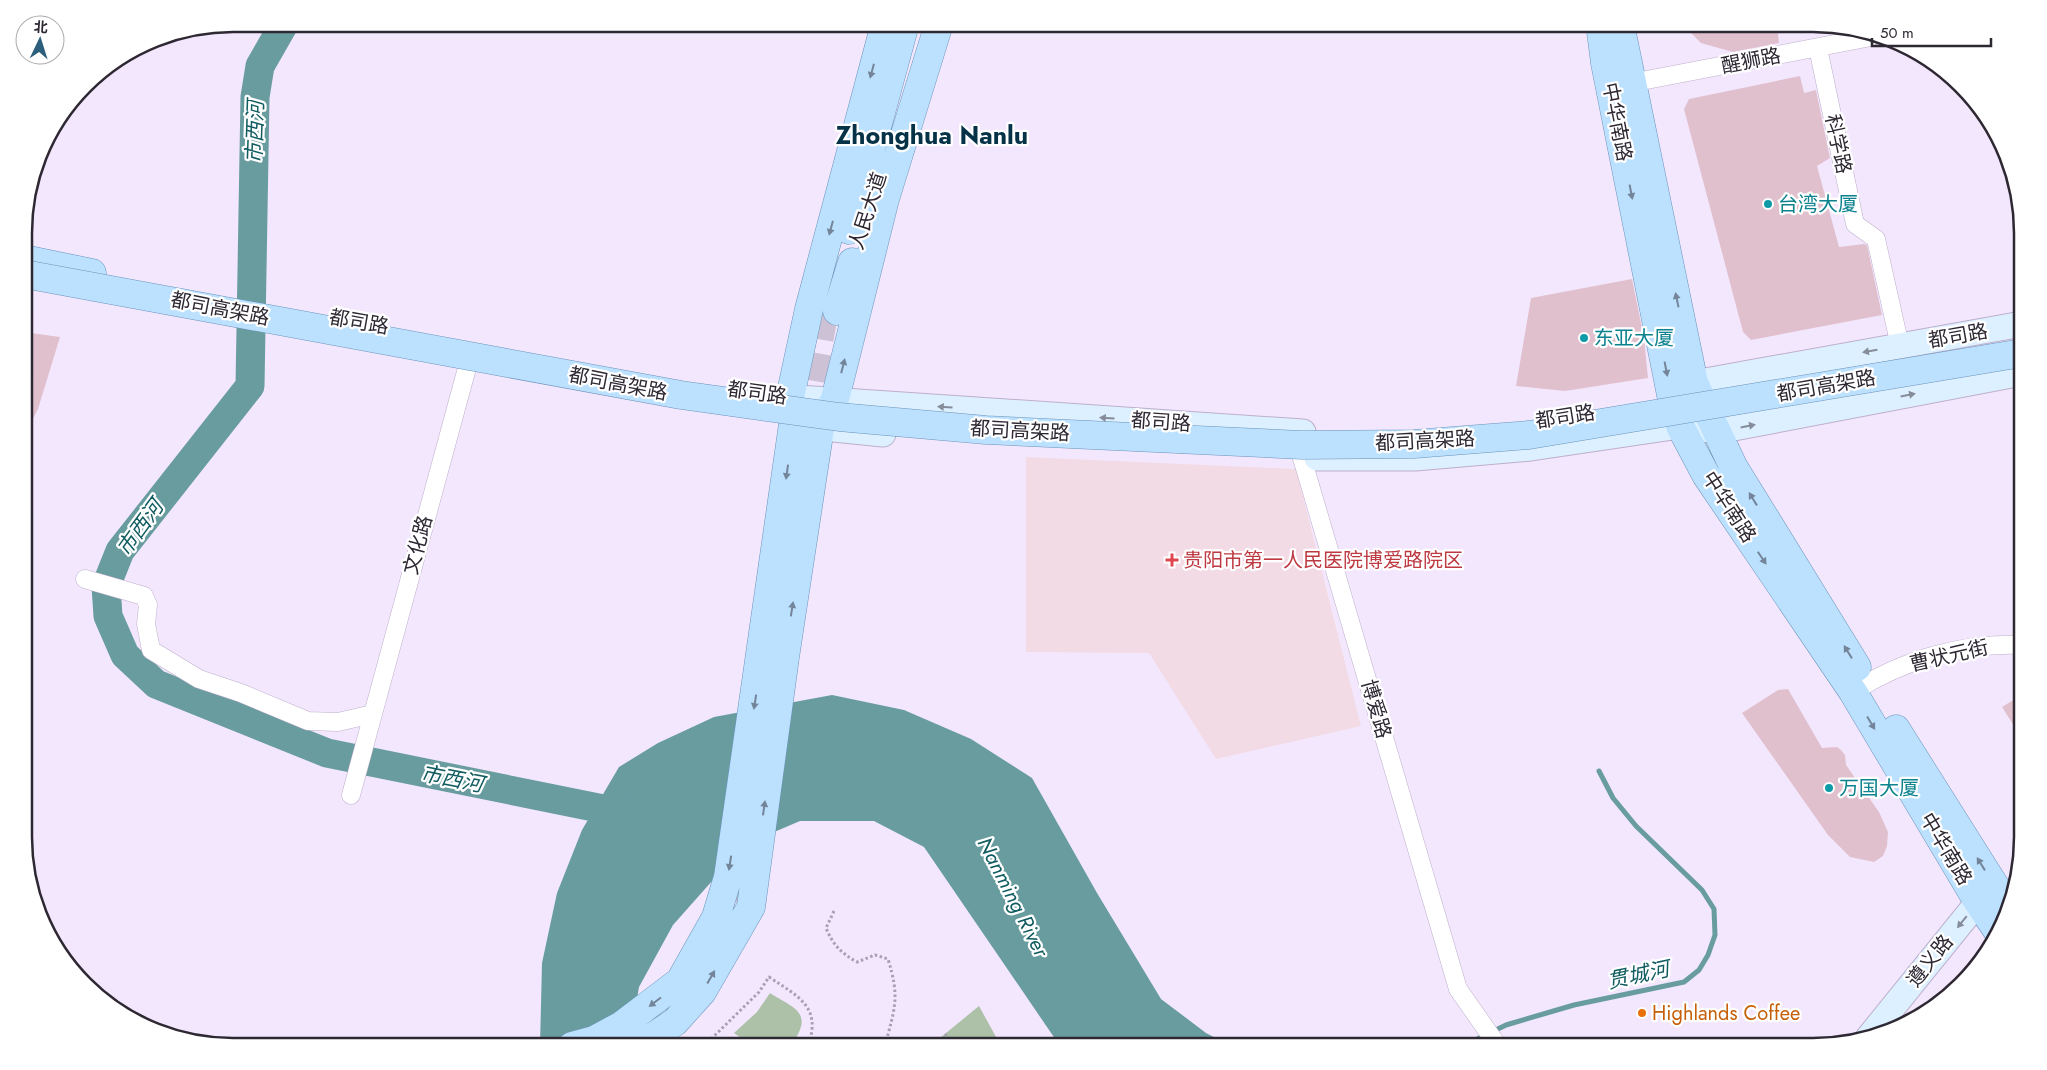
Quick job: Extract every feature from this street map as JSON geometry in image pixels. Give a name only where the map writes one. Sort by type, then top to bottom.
[{"type":"main road","points":[[651,1038],[675,1022],[702,992],[751,907],[793,424],[790,398],[809,309],[883,32]]},
{"type":"main road","name":"人民大道","points":[[903,32],[853,217],[831,309],[902,105],[920,32]]},
{"type":"main road","points":[[598,1038],[622,1025],[680,982],[716,917],[728,877],[820,428],[835,399],[885,199],[937,32]]},
{"type":"main road","name":"中华南路","points":[[1601,32],[1605,63],[1672,400],[1680,426],[1706,475],[1860,688]]},
{"type":"main road","name":"中华南路","points":[[1621,32],[1694,383],[1733,466],[1860,688],[1994,899],[1997,918]]},
{"type":"main road","points":[[32,261],[216,308],[295,323]]},
{"type":"main road","name":"都司高架路","points":[[32,275],[681,396],[839,417],[986,430],[1302,445],[1414,444],[1529,435],[2014,354]]},
{"type":"main road","points":[[32,289],[216,308]]},
{"type":"main road","name":"都司路","points":[[295,323],[790,398],[835,399],[1289,431],[1414,432],[1529,423],[1672,400],[1694,383],[2014,325]]},
{"type":"main road","name":"都司路","points":[[295,323],[467,368],[679,407],[820,428],[985,442],[1302,458],[1416,458],[1531,448],[1680,426],[1718,431],[2014,375]]},
{"type":"main road","name":"遵义路","points":[[1878,1027],[1994,899]]},
{"type":"street","name":"醒狮路","points":[[1631,83],[1864,38]]},
{"type":"street","name":"科学路","points":[[1818,48],[1855,224],[1876,239],[1900,346]]},
{"type":"street","name":"文化路","points":[[351,795],[467,368]]},
{"type":"street","name":"博爱路","points":[[1289,431],[1302,458],[1458,989],[1492,1038]]},
{"type":"street","points":[[85,579],[144,596],[148,605],[146,624],[151,650],[199,679],[241,693],[308,721],[338,722],[372,719]]},
{"type":"street","name":"曹状元街","points":[[1860,688],[1899,667],[1948,652],[2004,644],[2014,645]]},
{"type":"path","points":[[834,911],[826,928],[832,943],[844,955],[857,962],[874,954],[888,959],[895,983],[896,1002],[887,1038]]},
{"type":"path","points":[[712,1038],[759,992],[770,977],[792,993],[812,1012],[813,1025],[810,1038]]},
{"type":"path","points":[[944,1034],[948,1038]]},
{"type":"shaded area","name":"贵阳市第一人民医院博爱路院区","points":[[1026,457],[1296,469],[1361,726],[1216,759],[1149,653],[1026,652]]},
{"type":"shaded area","points":[[770,993],[792,1006],[801,1016],[800,1031],[796,1038],[741,1038],[734,1033],[757,1012]]},
{"type":"shaded area","points":[[979,1006],[997,1038],[940,1038]]},
{"type":"water","name":"Nanming River","points":[[832,695],[904,710],[971,739],[1032,778],[1097,893],[1161,999],[1206,1033],[1216,1038],[1055,1038],[924,847],[874,821],[800,821],[744,845],[673,925],[639,987],[630,1038],[540,1038],[542,963],[557,893],[582,830],[619,767],[658,743],[714,717]]},
{"type":"building","points":[[1690,32],[1778,32],[1779,43],[1733,52],[1701,43]]},
{"type":"building","name":"台湾大厦","points":[[1800,76],[1804,93],[1816,90],[1830,158],[1817,166],[1839,247],[1867,245],[1882,315],[1751,340],[1743,332],[1684,109],[1689,99]]},
{"type":"building","name":"东亚大厦","points":[[1632,279],[1644,338],[1648,378],[1565,391],[1516,386],[1531,298]]},
{"type":"building","points":[[32,333],[60,337],[38,409],[32,421]]},
{"type":"building","name":"万国大厦","points":[[1788,689],[1822,748],[1837,747],[1841,750],[1845,755],[1846,765],[1879,812],[1888,832],[1887,846],[1883,856],[1874,862],[1850,857],[1828,835],[1742,713],[1778,690]]},
{"type":"building","points":[[2014,700],[2014,726],[2002,707]]},
{"type":"waterway","name":"市西河","points":[[279,32],[260,66],[255,97],[250,386],[120,551],[106,586],[108,616],[125,655],[156,684],[327,753],[633,815]]},
{"type":"waterway","name":"贯城河","points":[[1479,1038],[1506,1025],[1574,1005],[1684,982],[1699,970],[1708,955],[1715,935],[1714,909],[1702,890],[1636,826],[1613,798],[1599,771]]},
{"type":"tunnel","points":[[805,422],[825,308]]},
{"type":"tunnel","points":[[720,941],[733,914],[749,859]]},
{"type":"tunnel","points":[[628,1038],[656,1020]]},
{"type":"place","name":"台湾大厦","points":[[1768,204]]},
{"type":"place","name":"东亚大厦","points":[[1584,338]]},
{"type":"place","name":"贵阳市第一人民医院博爱路院区","points":[[1172,560]]},
{"type":"place","name":"万国大厦","points":[[1829,788]]},
{"type":"place","name":"Highlands Coffee","points":[[1642,1013]]},
{"type":"district","name":"Zhonghua Nanlu","points":[[932,135]]}]
